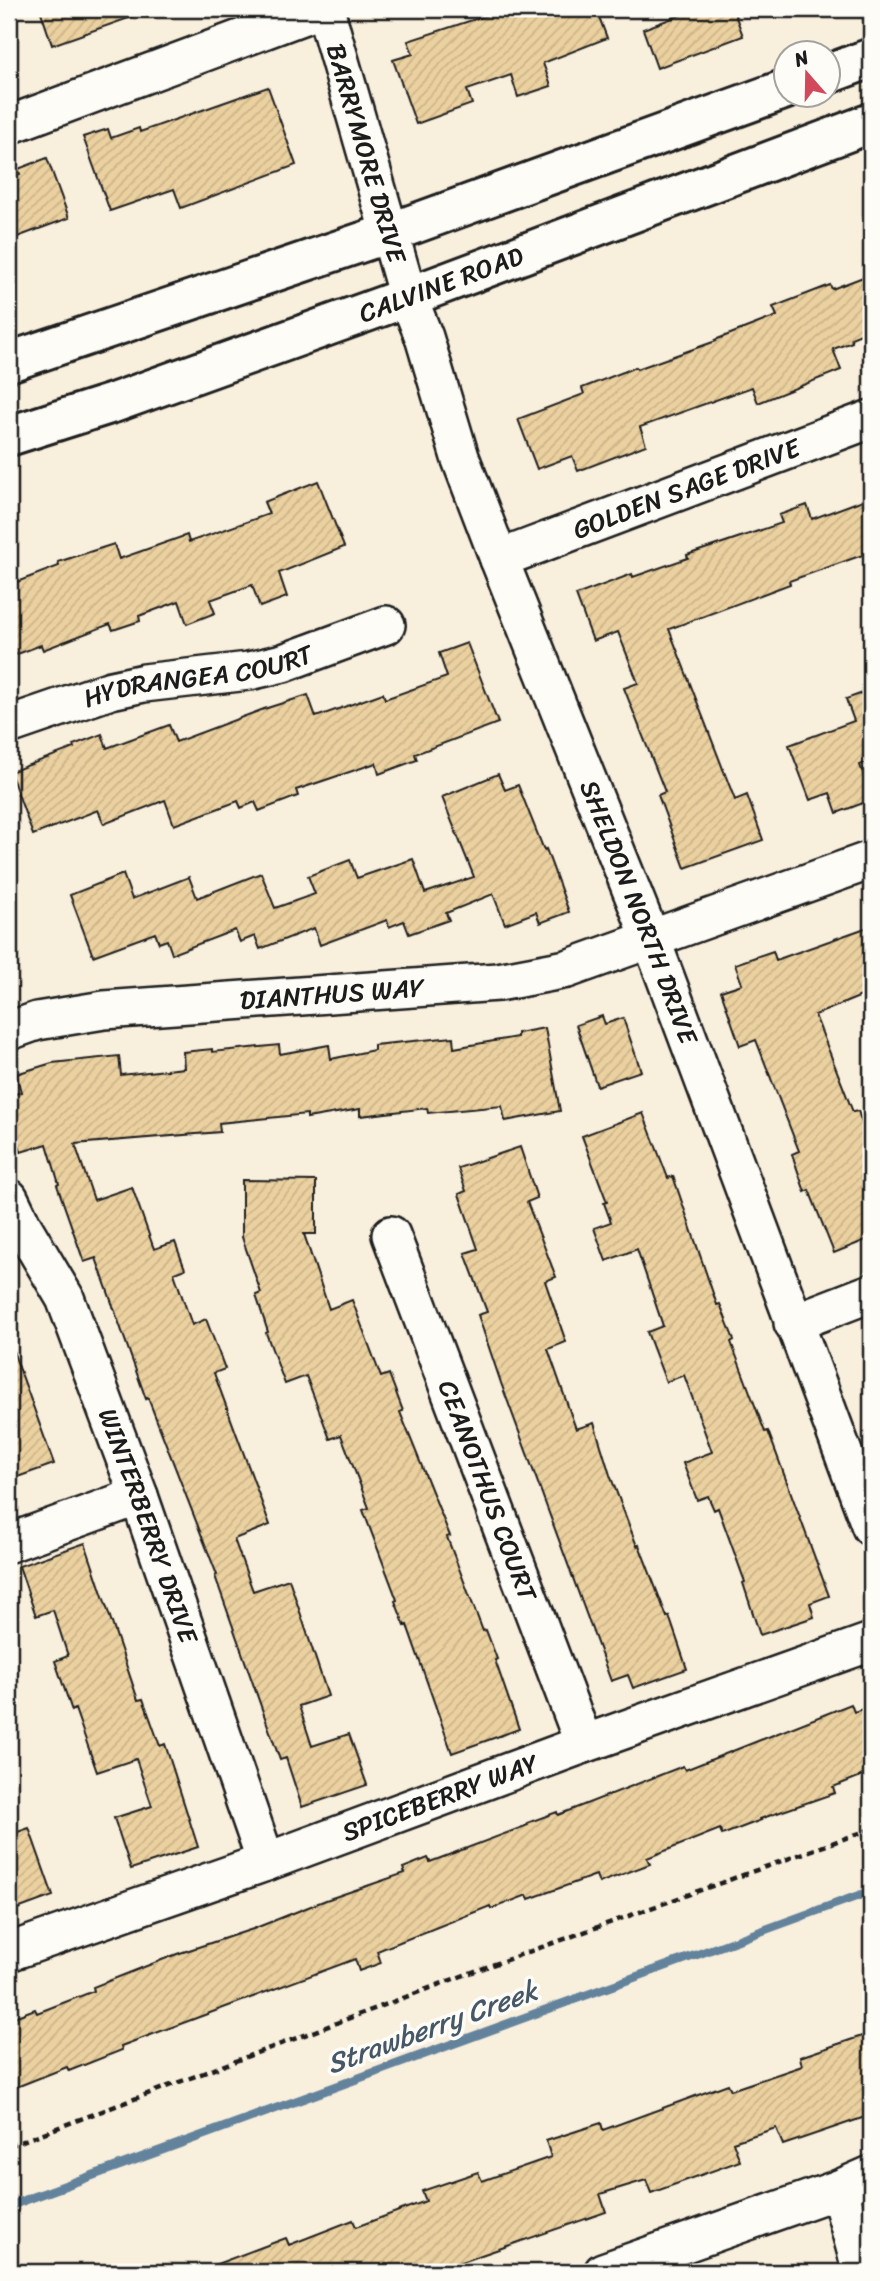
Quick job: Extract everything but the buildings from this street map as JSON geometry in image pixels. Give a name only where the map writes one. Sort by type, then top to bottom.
[{"type":"main road","points":[[842,69],[871,58]]},
{"type":"main road","points":[[9,362],[389,233],[772,94]]},
{"type":"main road","name":"CALVINE ROAD","points":[[9,436],[113,403],[408,298],[871,123]]},
{"type":"street","points":[[9,125],[322,9]]},
{"type":"street","name":"BARRYMORE DRIVE","points":[[322,9],[408,298]]},
{"type":"street","name":"SHELDON NORTH DRIVE","points":[[408,298],[424,337],[460,457],[650,939],[871,1527]]},
{"type":"street","name":"GOLDEN SAGE DRIVE","points":[[499,559],[871,419]]},
{"type":"street","name":"HYDRANGEA COURT","points":[[9,725],[111,690],[144,683],[248,671],[283,663],[386,625]]},
{"type":"street","name":"DIANTHUS WAY","points":[[9,1031],[37,1021],[104,1010],[498,982],[567,969],[871,860]]},
{"type":"street","name":"WINTERBERRY DRIVE","points":[[9,1198],[65,1298],[139,1496],[266,1862]]},
{"type":"street","name":"CEANOTHUS COURT","points":[[391,1235],[584,1744]]},
{"type":"street","points":[[793,1323],[871,1293]]},
{"type":"street","points":[[9,1543],[139,1496]]},
{"type":"street","name":"SPICEBERRY WAY","points":[[9,1951],[266,1862],[584,1744],[871,1642]]},
{"type":"street","points":[[603,2272],[855,2182],[862,2272]]},
{"type":"path","points":[[9,2146],[454,1979],[871,1829]]},
{"type":"waterway","name":"Strawberry Creek","points":[[9,2206],[871,1891]]}]
